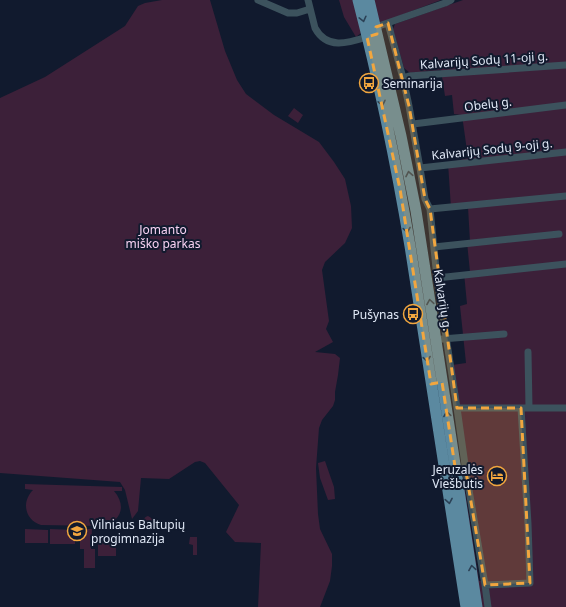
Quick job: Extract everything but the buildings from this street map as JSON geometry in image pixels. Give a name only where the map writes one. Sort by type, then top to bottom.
[{"type":"main road","name":"Kalvarijų g.","points":[[358,0],[374,33],[399,129],[412,190],[441,339],[437,383],[461,472],[477,607]]},
{"type":"main road","name":"Kalvarijų g.","points":[[369,0],[400,189],[437,383],[466,607]]},
{"type":"street","points":[[258,0],[288,13],[297,13],[310,9]]},
{"type":"street","points":[[308,0],[315,28],[318,32],[326,39],[334,42],[345,43],[374,33],[388,23],[451,0]]},
{"type":"street","points":[[388,23],[403,78],[413,124],[425,199],[430,209],[441,339],[458,408],[461,472],[485,585],[488,607]]},
{"type":"street","name":"Kalvarijų Sodų 11-oji g.","points":[[403,78],[409,76],[566,65]]},
{"type":"street","name":"Obelų g.","points":[[413,124],[566,105]]},
{"type":"street","name":"Kalvarijų Sodų 9-oji g.","points":[[420,168],[566,152]]},
{"type":"street","points":[[430,209],[566,196]]},
{"type":"street","points":[[434,246],[559,234]]},
{"type":"street","points":[[437,278],[566,264]]},
{"type":"street","points":[[441,339],[504,334]]},
{"type":"street","points":[[528,352],[529,408]]},
{"type":"street","points":[[458,408],[566,408]]},
{"type":"street","points":[[485,585],[530,582],[521,408]]},
{"type":"highlighted area","points":[[388,23],[409,106],[425,199],[430,209],[457,408],[521,408],[530,583],[485,585],[466,472],[456,473],[442,382],[431,384],[400,189],[367,37],[377,34],[376,27]]},
{"type":"green space","name":"Jomanto miško parkas","points":[[162,0],[210,0],[225,51],[237,80],[246,94],[274,115],[319,142],[345,179],[351,206],[352,228],[345,243],[325,262],[322,270],[329,321],[326,329],[333,342],[315,352],[335,354],[340,358],[335,400],[333,406],[322,420],[319,428],[316,468],[318,514],[320,529],[332,554],[330,581],[320,607],[258,607],[261,543],[235,542],[226,532],[239,505],[205,463],[200,461],[195,462],[169,479],[141,478],[138,511],[132,519],[125,490],[120,482],[0,473],[0,98],[45,77],[125,26],[138,6],[145,3]]},
{"type":"green space","points":[[339,0],[354,0],[361,33],[356,37],[344,17]]},
{"type":"green space","points":[[374,0],[441,0],[383,22],[377,22]]},
{"type":"green space","points":[[463,0],[566,0],[566,607],[490,607],[452,365],[466,363],[460,306],[467,304],[464,273],[470,272],[467,242],[470,242],[468,207],[451,208],[448,163],[468,158],[462,115],[454,114],[452,95],[445,96],[441,70],[410,73],[404,68],[393,29],[395,24]]},
{"type":"green space","points":[[294,108],[303,115],[298,123],[288,116]]},
{"type":"green space","points":[[325,461],[334,487],[335,499],[328,500],[320,478],[318,463]]},
{"type":"green space","points":[[462,477],[479,581],[481,581],[486,607],[481,607]]},
{"type":"green space","points":[[25,484],[122,487],[122,491],[114,491],[120,502],[120,513],[114,521],[102,526],[41,525],[31,519],[26,510],[27,500],[33,490],[25,489]]},
{"type":"green space","points":[[148,516],[152,519],[154,524],[153,528],[148,530],[143,528],[143,521]]},
{"type":"green space","points":[[25,529],[48,530],[48,543],[25,543]]},
{"type":"green space","points":[[50,529],[75,530],[75,544],[50,544]]},
{"type":"green space","points":[[80,529],[92,529],[91,549],[95,549],[95,568],[84,568],[84,549],[80,549]]},
{"type":"green space","points":[[190,537],[197,537],[197,555],[193,555],[193,545],[189,544]]},
{"type":"green space","points":[[98,538],[116,538],[116,556],[98,556]]},
{"type":"place","name":"Seminarija","points":[[369,83]]},
{"type":"place","name":"Pušynas","points":[[413,314]]},
{"type":"place","name":"Jeruzalės Viešbutis","points":[[497,476]]},
{"type":"place","name":"Vilniaus Baltupių progimnazija","points":[[77,531]]}]
